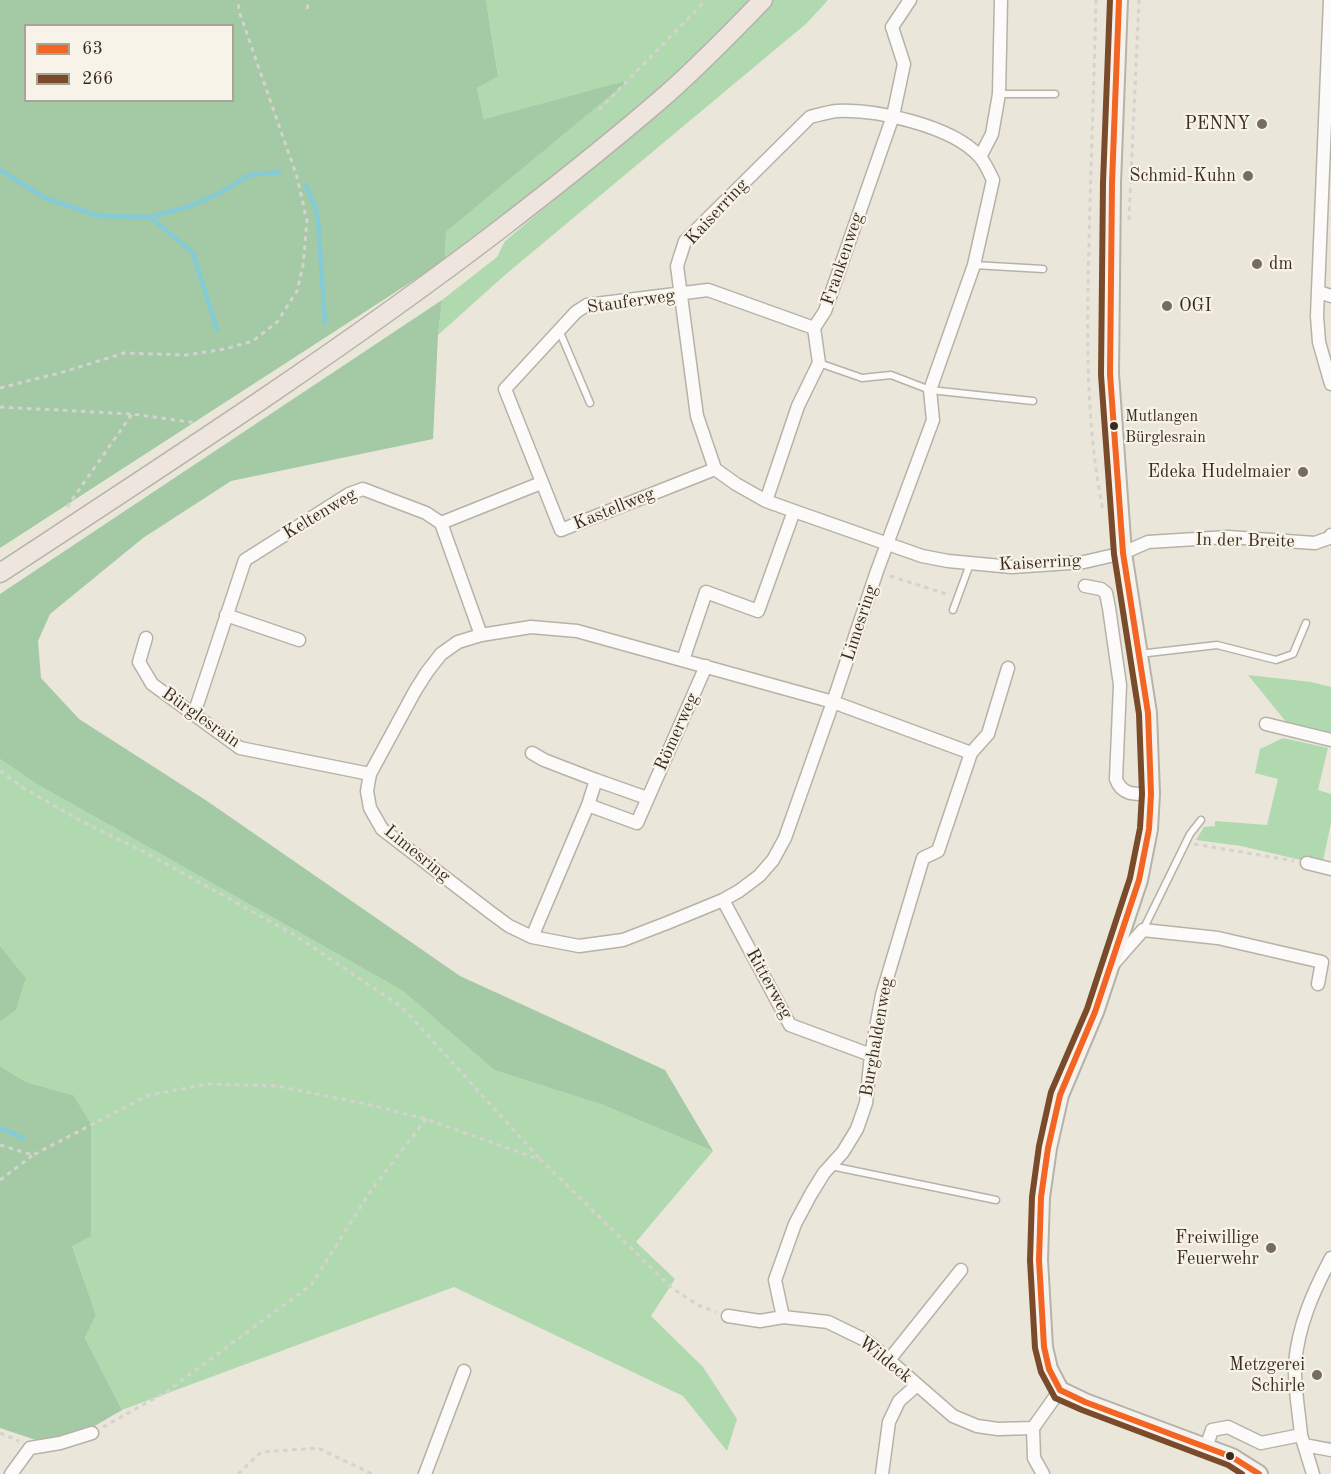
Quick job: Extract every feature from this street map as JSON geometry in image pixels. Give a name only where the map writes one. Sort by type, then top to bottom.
[{"type":"main road","points":[[0,573],[292,380],[470,252],[575,170],[668,93],[763,0]]},
{"type":"street","name":"Frankenweg","points":[[819,363],[814,327],[825,311],[893,116],[904,64],[892,27],[910,0]]},
{"type":"street","points":[[980,157],[992,134],[999,94],[1001,0]]},
{"type":"street","points":[[1119,0],[1112,183],[1110,333],[1113,429],[1123,553],[1148,713],[1151,794],[1149,829],[1139,880],[1095,1012],[1060,1095],[1048,1148],[1041,1197],[1039,1260],[1044,1347],[1049,1369],[1060,1390],[1085,1402],[1232,1457],[1258,1474]]},
{"type":"street","points":[[1330,0],[1325,294],[1319,342],[1331,384]]},
{"type":"street","name":"Kaiserring","points":[[886,544],[933,420],[930,390],[974,265],[993,180],[980,157],[959,140],[918,123],[893,116],[836,111],[810,117],[685,241],[677,266],[697,416],[715,468],[736,484],[766,501],[886,544],[922,556],[970,564],[1012,567],[1084,562],[1123,553]]},
{"type":"street","name":"Stauferweg","points":[[541,483],[505,389],[559,329],[576,312],[587,305],[708,290],[814,327]]},
{"type":"street","points":[[766,501],[798,406],[819,363]]},
{"type":"street","name":"Kastellweg","points":[[541,483],[561,530],[715,468]]},
{"type":"street","points":[[481,635],[441,523],[541,483]]},
{"type":"street","name":"Keltenweg","points":[[194,714],[245,560],[349,494],[363,489],[426,513],[441,523]]},
{"type":"street","points":[[682,660],[706,592],[758,611],[794,511]]},
{"type":"street","name":"In der Breite","points":[[1123,553],[1148,542],[1233,537],[1315,543],[1330,538]]},
{"type":"street","name":"Limesring","points":[[833,702],[577,631],[531,627],[481,635],[458,642],[441,654],[427,672],[370,774],[367,791],[370,808],[382,828],[509,926],[532,937],[579,946],[623,940],[723,900],[759,876],[773,860],[785,838],[833,702],[886,544]]},
{"type":"street","points":[[1085,586],[1101,589],[1106,593],[1109,608],[1120,685],[1116,779],[1118,786],[1128,794],[1151,794]]},
{"type":"street","points":[[226,615],[299,640]]},
{"type":"street","name":"Bürglesrain","points":[[146,638],[139,662],[152,684],[240,748],[370,774]]},
{"type":"street","name":"Römerweg","points":[[588,806],[637,823],[706,666]]},
{"type":"street","name":"Burghaldenweg","points":[[783,1317],[775,1280],[795,1224],[811,1194],[857,1130],[866,1103],[871,1054],[882,995],[923,858],[938,851],[971,753],[988,734],[1008,668]]},
{"type":"street","points":[[833,702],[971,753]]},
{"type":"street","points":[[1266,724],[1331,740]]},
{"type":"street","points":[[532,753],[543,760],[647,798]]},
{"type":"street","points":[[532,937],[588,806],[596,780]]},
{"type":"street","points":[[1307,863],[1331,869]]},
{"type":"street","name":"Ritterweg","points":[[723,900],[790,1025],[871,1054]]},
{"type":"street","points":[[1111,967],[1143,930],[1218,938],[1322,962],[1318,984]]},
{"type":"street","points":[[1313,1474],[1303,1440],[1295,1365],[1305,1314],[1312,1292],[1331,1258]]},
{"type":"street","points":[[890,1360],[962,1270]]},
{"type":"street","name":"Wildeck","points":[[728,1316],[760,1321],[783,1317],[828,1322],[867,1341],[953,1416],[977,1426],[998,1430],[1033,1428]]},
{"type":"street","points":[[425,1474],[464,1371]]},
{"type":"street","points":[[882,1474],[889,1422],[899,1401],[917,1385]]},
{"type":"street","points":[[1043,1474],[1035,1458],[1033,1428],[1060,1390]]},
{"type":"street","points":[[1206,1448],[1212,1430],[1228,1427],[1262,1443],[1303,1440],[1331,1450]]},
{"type":"street","points":[[11,1474],[30,1448],[60,1443],[92,1433]]},
{"type":"lane","points":[[999,94],[1055,94]]},
{"type":"lane","points":[[974,265],[1043,269]]},
{"type":"lane","points":[[559,329],[590,404]]},
{"type":"lane","points":[[819,363],[862,378],[891,375],[930,390],[1034,401]]},
{"type":"lane","points":[[953,610],[970,564]]},
{"type":"lane","points":[[1139,654],[1217,645],[1276,660],[1293,654],[1306,623]]},
{"type":"lane","points":[[1143,930],[1186,843],[1201,820]]},
{"type":"lane","points":[[831,1166],[996,1200]]},
{"type":"path","points":[[0,388],[63,372],[124,352],[186,355],[225,349],[254,341],[277,322],[297,291],[303,265],[307,221],[297,177],[239,11],[238,0]]},
{"type":"path","points":[[307,9],[309,0]]},
{"type":"path","points":[[599,110],[706,0]]},
{"type":"path","points":[[1096,0],[1087,350],[1089,419],[1103,512]]},
{"type":"path","points":[[1130,183],[1139,0]]},
{"type":"path","points":[[0,407],[132,414],[197,423]]},
{"type":"path","points":[[67,507],[132,414]]},
{"type":"path","points":[[877,571],[957,598]]},
{"type":"path","points":[[0,771],[25,789],[83,822],[148,854],[292,934],[402,1007],[541,1160],[672,1288],[698,1305],[728,1316]]},
{"type":"path","points":[[1186,843],[1307,863]]},
{"type":"path","points":[[0,1180],[33,1155],[149,1095],[208,1084],[277,1086],[371,1105],[426,1119],[541,1160]]},
{"type":"path","points":[[92,1433],[166,1392],[311,1286],[372,1189],[426,1119]]},
{"type":"path","points":[[0,1145],[33,1155]]},
{"type":"path","points":[[0,1433],[30,1448]]},
{"type":"path","points":[[238,1474],[261,1452],[318,1448],[372,1474]]},
{"type":"green space","points":[[0,0],[486,0],[498,76],[477,88],[484,119],[629,80],[446,232],[445,260],[0,548]]},
{"type":"green space","points":[[486,0],[749,0],[684,65],[592,147],[538,191],[445,260],[446,232],[627,81],[484,119],[477,88],[498,75]]},
{"type":"green space","points":[[773,0],[828,0],[807,23],[505,275],[438,335],[442,300],[497,257],[505,241],[633,134],[714,62]]},
{"type":"green space","points":[[442,300],[433,439],[231,481],[143,538],[50,614],[38,641],[41,678],[79,719],[207,801],[460,976],[665,1070],[713,1151],[603,1105],[494,1070],[403,991],[35,783],[0,759],[0,594]]},
{"type":"green space","points":[[1248,675],[1311,682],[1331,687],[1331,733],[1287,723]]},
{"type":"green space","points":[[1283,738],[1328,748],[1318,790],[1331,794],[1331,823],[1323,861],[1305,861],[1241,846],[1196,840],[1204,827],[1215,826],[1215,821],[1267,825],[1278,779],[1255,773],[1260,749]]},
{"type":"green space","points":[[0,759],[35,783],[403,991],[494,1070],[603,1105],[713,1151],[636,1242],[675,1279],[651,1316],[703,1367],[737,1419],[727,1451],[683,1396],[454,1287],[122,1410],[85,1338],[96,1315],[72,1246],[73,1095],[26,1082],[0,1066],[0,1022],[16,1010],[26,978],[0,946]]},
{"type":"green space","points":[[0,946],[26,978],[16,1010],[0,1022]]},
{"type":"green space","points":[[0,1066],[26,1082],[73,1095],[91,1124],[91,1236],[72,1246],[96,1315],[85,1338],[122,1410],[86,1431],[36,1440],[0,1428]]},
{"type":"waterway","points":[[0,170],[45,198],[99,216],[150,217],[193,253],[217,330]]},
{"type":"waterway","points":[[150,217],[190,206],[222,192],[249,175],[280,172]]},
{"type":"waterway","points":[[306,186],[315,206],[318,220],[325,322]]},
{"type":"waterway","points":[[0,1128],[23,1138]]},
{"type":"transit line","name":"266","points":[[1110,0],[1103,183],[1101,375],[1114,554],[1139,714],[1142,794],[1140,828],[1130,878],[1087,1009],[1051,1092],[1039,1146],[1032,1197],[1030,1260],[1035,1348],[1041,1372],[1055,1398],[1228,1465],[1242,1474]]},
{"type":"transit line","name":"63","points":[[1119,0],[1112,183],[1110,374],[1123,553],[1148,713],[1151,794],[1149,829],[1139,880],[1095,1012],[1060,1095],[1048,1148],[1041,1197],[1039,1260],[1044,1347],[1049,1369],[1060,1390],[1085,1402],[1232,1457],[1259,1474]]},
{"type":"place","name":"PENNY","points":[[1262,124]]},
{"type":"place","name":"Schmid-Kuhn","points":[[1248,176]]},
{"type":"place","name":"dm","points":[[1257,264]]},
{"type":"place","name":"OGI","points":[[1167,306]]},
{"type":"place","name":"Mutlangen Bürglesrain","points":[[1114,426]]},
{"type":"place","name":"Edeka Hudelmaier","points":[[1303,472]]},
{"type":"place","name":"Freiwillige Feuerwehr","points":[[1271,1248]]},
{"type":"place","name":"Metzgerei Schirle","points":[[1317,1375]]}]
